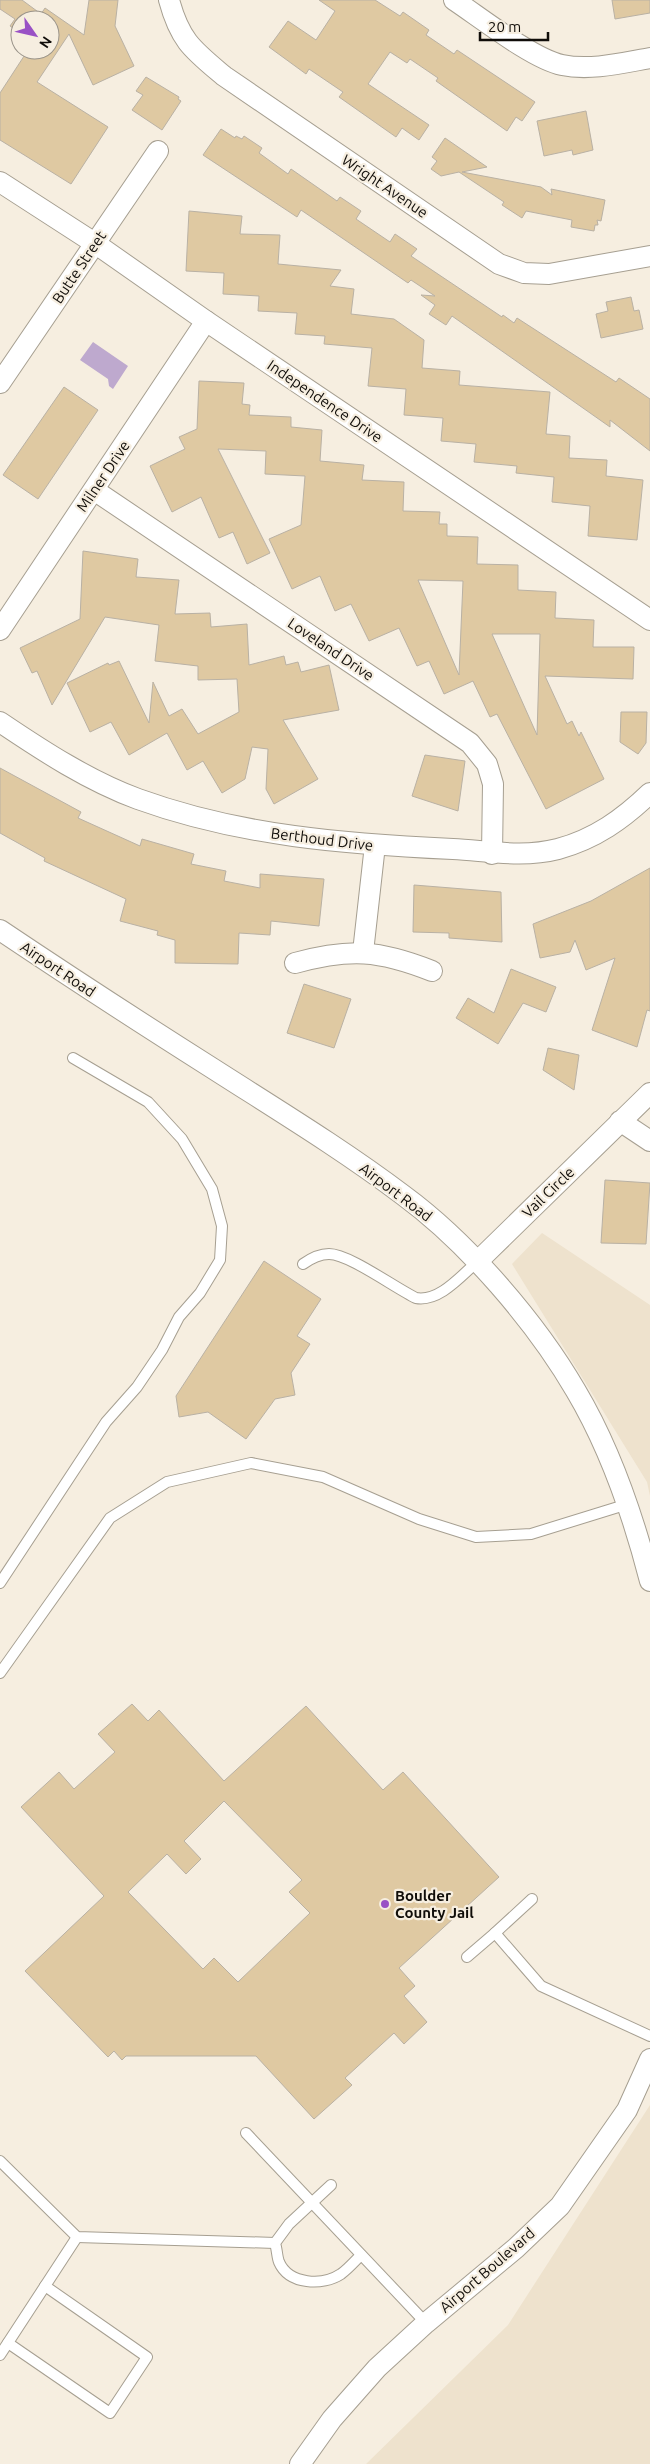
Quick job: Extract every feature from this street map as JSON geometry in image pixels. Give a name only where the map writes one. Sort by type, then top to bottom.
[{"type":"street","name":"Wright Avenue","points":[[169,0],[176,25],[190,47],[224,76],[500,264],[524,273],[549,274],[650,256]]},
{"type":"street","points":[[454,0],[544,59],[563,66],[602,66],[650,58]]},
{"type":"street","name":"Butte Street","points":[[0,383],[158,151]]},
{"type":"street","name":"Independence Drive","points":[[0,182],[96,244],[206,321],[650,620]]},
{"type":"street","name":"Milner Drive","points":[[0,630],[206,321]]},
{"type":"street","name":"Loveland Drive","points":[[94,490],[470,743],[488,764],[493,784],[492,854]]},
{"type":"street","name":"Berthoud Drive","points":[[0,722],[94,779],[137,798],[199,819],[273,834],[375,845],[472,850],[492,854],[521,854],[558,849],[593,836],[625,817],[650,793]]},
{"type":"street","points":[[363,952],[375,845]]},
{"type":"street","name":"Airport Road","points":[[0,930],[397,1190],[477,1262],[527,1320],[576,1389],[602,1440],[628,1504],[650,1582]]},
{"type":"street","points":[[295,963],[329,954],[363,952],[398,958],[432,971]]},
{"type":"street","name":"Vail Circle","points":[[477,1262],[650,1092]]},
{"type":"street","points":[[620,1121],[650,1142]]},
{"type":"street","name":"Airport Boulevard","points":[[300,2464],[332,2419],[377,2368],[426,2323],[516,2248],[560,2206],[627,2110],[650,2058]]},
{"type":"lane","points":[[0,1583],[82,1457],[106,1422],[137,1387],[162,1350],[179,1317],[200,1293],[220,1260],[222,1226],[212,1189],[182,1139],[148,1102],[73,1058]]},
{"type":"lane","points":[[303,1264],[312,1258],[329,1254],[348,1260],[416,1298],[427,1300],[444,1290],[477,1262]]},
{"type":"lane","points":[[0,1673],[110,1518],[167,1482],[251,1464],[323,1478],[420,1519],[476,1538],[531,1534],[628,1504]]},
{"type":"lane","points":[[467,1957],[532,1899]]},
{"type":"lane","points":[[495,1934],[541,1986],[650,2036]]},
{"type":"lane","points":[[246,2133],[426,2323]]},
{"type":"lane","points":[[0,2161],[77,2237],[275,2243]]},
{"type":"lane","points":[[331,2185],[289,2224],[275,2243],[279,2263],[294,2277],[310,2282],[327,2280],[341,2274],[361,2255]]},
{"type":"lane","points":[[0,2356],[77,2237]]},
{"type":"lane","points":[[8,2343],[110,2413],[142,2365],[147,2357],[45,2286]]},
{"type":"shaded area","points":[[93,342],[128,366],[113,389],[109,386],[108,379],[80,360]]},
{"type":"shaded area","points":[[542,1233],[650,1305],[650,1496],[647,1482],[512,1264]]},
{"type":"shaded area","points":[[650,2105],[650,2464],[366,2464],[508,2325]]},
{"type":"building","points":[[0,0],[22,0],[36,10],[10,10],[10,16],[0,9]]},
{"type":"building","points":[[89,0],[118,0],[115,26],[134,66],[93,85],[69,34],[60,48],[60,18],[84,35]]},
{"type":"building","points":[[319,0],[375,0],[400,16],[403,12],[429,30],[426,35],[454,54],[457,50],[535,102],[522,121],[516,117],[507,131],[436,81],[438,78],[410,59],[407,63],[390,52],[368,84],[429,125],[419,140],[402,128],[396,137],[339,97],[343,92],[309,69],[306,74],[269,47],[288,21],[316,40],[335,11]]},
{"type":"building","points":[[612,0],[650,0],[650,13],[615,19]]},
{"type":"building","points":[[21,60],[52,60],[37,82],[108,127],[71,184],[0,140],[0,93]]},
{"type":"building","points":[[146,77],[179,97],[178,99],[181,101],[162,130],[132,110],[143,95],[136,91]]},
{"type":"building","points":[[586,111],[593,150],[573,155],[572,150],[544,156],[537,121]]},
{"type":"building","points":[[221,129],[235,138],[236,136],[242,139],[244,136],[262,148],[259,153],[288,174],[291,169],[337,201],[340,197],[361,211],[356,219],[390,242],[395,234],[417,249],[411,256],[502,317],[503,315],[514,323],[517,318],[616,382],[619,378],[650,399],[650,451],[610,420],[610,427],[452,316],[446,325],[429,314],[435,305],[421,295],[435,296],[411,280],[408,283],[301,210],[297,217],[203,155]]},
{"type":"building","points":[[445,138],[487,167],[462,172],[541,187],[552,195],[551,189],[605,200],[601,221],[597,220],[598,225],[595,225],[594,231],[571,227],[572,220],[526,211],[522,218],[502,205],[504,202],[459,172],[441,176],[431,169],[437,161],[432,157]]},
{"type":"building","points":[[189,211],[242,216],[240,234],[280,235],[278,264],[341,270],[330,286],[354,289],[351,314],[394,319],[424,340],[422,368],[460,371],[459,385],[550,392],[546,434],[570,436],[569,458],[607,460],[606,476],[643,480],[637,540],[588,536],[590,506],[552,502],[554,477],[516,473],[517,466],[474,462],[476,444],[441,441],[443,418],[404,415],[406,389],[368,386],[372,348],[324,344],[325,336],[295,334],[297,313],[258,311],[259,296],[223,294],[224,273],[186,271]]},
{"type":"building","points":[[631,297],[634,311],[639,310],[643,329],[601,338],[596,314],[608,311],[606,302]]},
{"type":"building","points":[[199,381],[244,383],[242,404],[250,405],[249,415],[291,417],[291,427],[322,430],[320,461],[364,465],[362,480],[404,482],[403,511],[440,512],[439,524],[447,524],[447,536],[478,537],[477,564],[518,565],[518,590],[556,592],[555,618],[594,620],[593,647],[634,647],[633,679],[545,676],[567,724],[572,721],[579,736],[581,732],[604,779],[546,809],[497,714],[490,717],[473,681],[444,694],[429,661],[417,666],[399,628],[369,641],[351,604],[335,611],[320,576],[292,589],[269,539],[301,525],[305,476],[265,474],[266,451],[218,449],[270,553],[247,564],[233,532],[219,538],[201,497],[172,512],[150,466],[185,449],[179,437],[197,429]],"holes":[[[418,580],[463,581],[459,675]],[[492,634],[540,634],[537,735]]]},
{"type":"building","points":[[64,387],[98,410],[38,499],[3,475]]},
{"type":"building","points":[[83,551],[138,559],[136,577],[179,580],[175,614],[210,613],[211,627],[247,624],[249,665],[284,656],[286,665],[298,662],[301,672],[329,665],[339,710],[283,720],[318,779],[274,804],[266,789],[268,749],[252,747],[245,779],[222,793],[203,761],[187,770],[167,733],[129,755],[111,722],[90,732],[67,683],[108,663],[109,665],[119,661],[149,723],[153,682],[169,716],[182,709],[198,734],[239,712],[237,679],[198,680],[198,666],[155,661],[159,625],[105,617],[52,705],[37,671],[32,673],[20,648],[80,619]]},
{"type":"building","points":[[621,712],[647,712],[646,743],[638,754],[620,742]]},
{"type":"building","points":[[425,755],[465,761],[458,811],[412,796]]},
{"type":"building","points":[[0,768],[81,812],[78,818],[140,846],[142,839],[194,854],[191,864],[226,871],[224,881],[260,888],[260,874],[324,879],[319,926],[271,921],[270,935],[239,933],[238,964],[175,963],[175,940],[157,935],[158,931],[120,921],[126,899],[44,861],[45,858],[0,833]]},
{"type":"building","points":[[650,868],[650,1011],[647,1010],[637,1047],[592,1030],[615,958],[586,970],[575,940],[570,952],[540,958],[533,924],[591,901]]},
{"type":"building","points":[[414,885],[501,892],[502,942],[449,938],[449,933],[413,932]]},
{"type":"building","points":[[511,969],[556,987],[546,1012],[523,1003],[498,1044],[456,1018],[468,998],[494,1013]]},
{"type":"building","points":[[304,984],[351,999],[334,1048],[287,1033]]},
{"type":"building","points":[[548,1048],[579,1055],[574,1090],[543,1070]]},
{"type":"building","points":[[605,1180],[650,1183],[646,1244],[601,1243]]},
{"type":"building","points":[[264,1261],[321,1299],[297,1336],[310,1344],[291,1373],[295,1395],[275,1399],[246,1439],[208,1412],[179,1417],[176,1396]]},
{"type":"building","name":"Boulder County Jail","points":[[132,1704],[148,1721],[159,1710],[224,1781],[306,1706],[383,1790],[403,1772],[499,1877],[399,1968],[415,1986],[404,1996],[427,2022],[404,2044],[394,2033],[345,2078],[352,2085],[314,2119],[256,2056],[126,2056],[122,2060],[114,2051],[108,2057],[25,1971],[104,1896],[21,1807],[59,1772],[74,1789],[115,1752],[98,1734]],"holes":[[[224,1801],[302,1880],[289,1892],[310,1913],[238,1982],[214,1958],[203,1969],[128,1892],[167,1854],[186,1874],[201,1859],[184,1841]]]},
{"type":"place","name":"Boulder County Jail","points":[[385,1904]]}]
